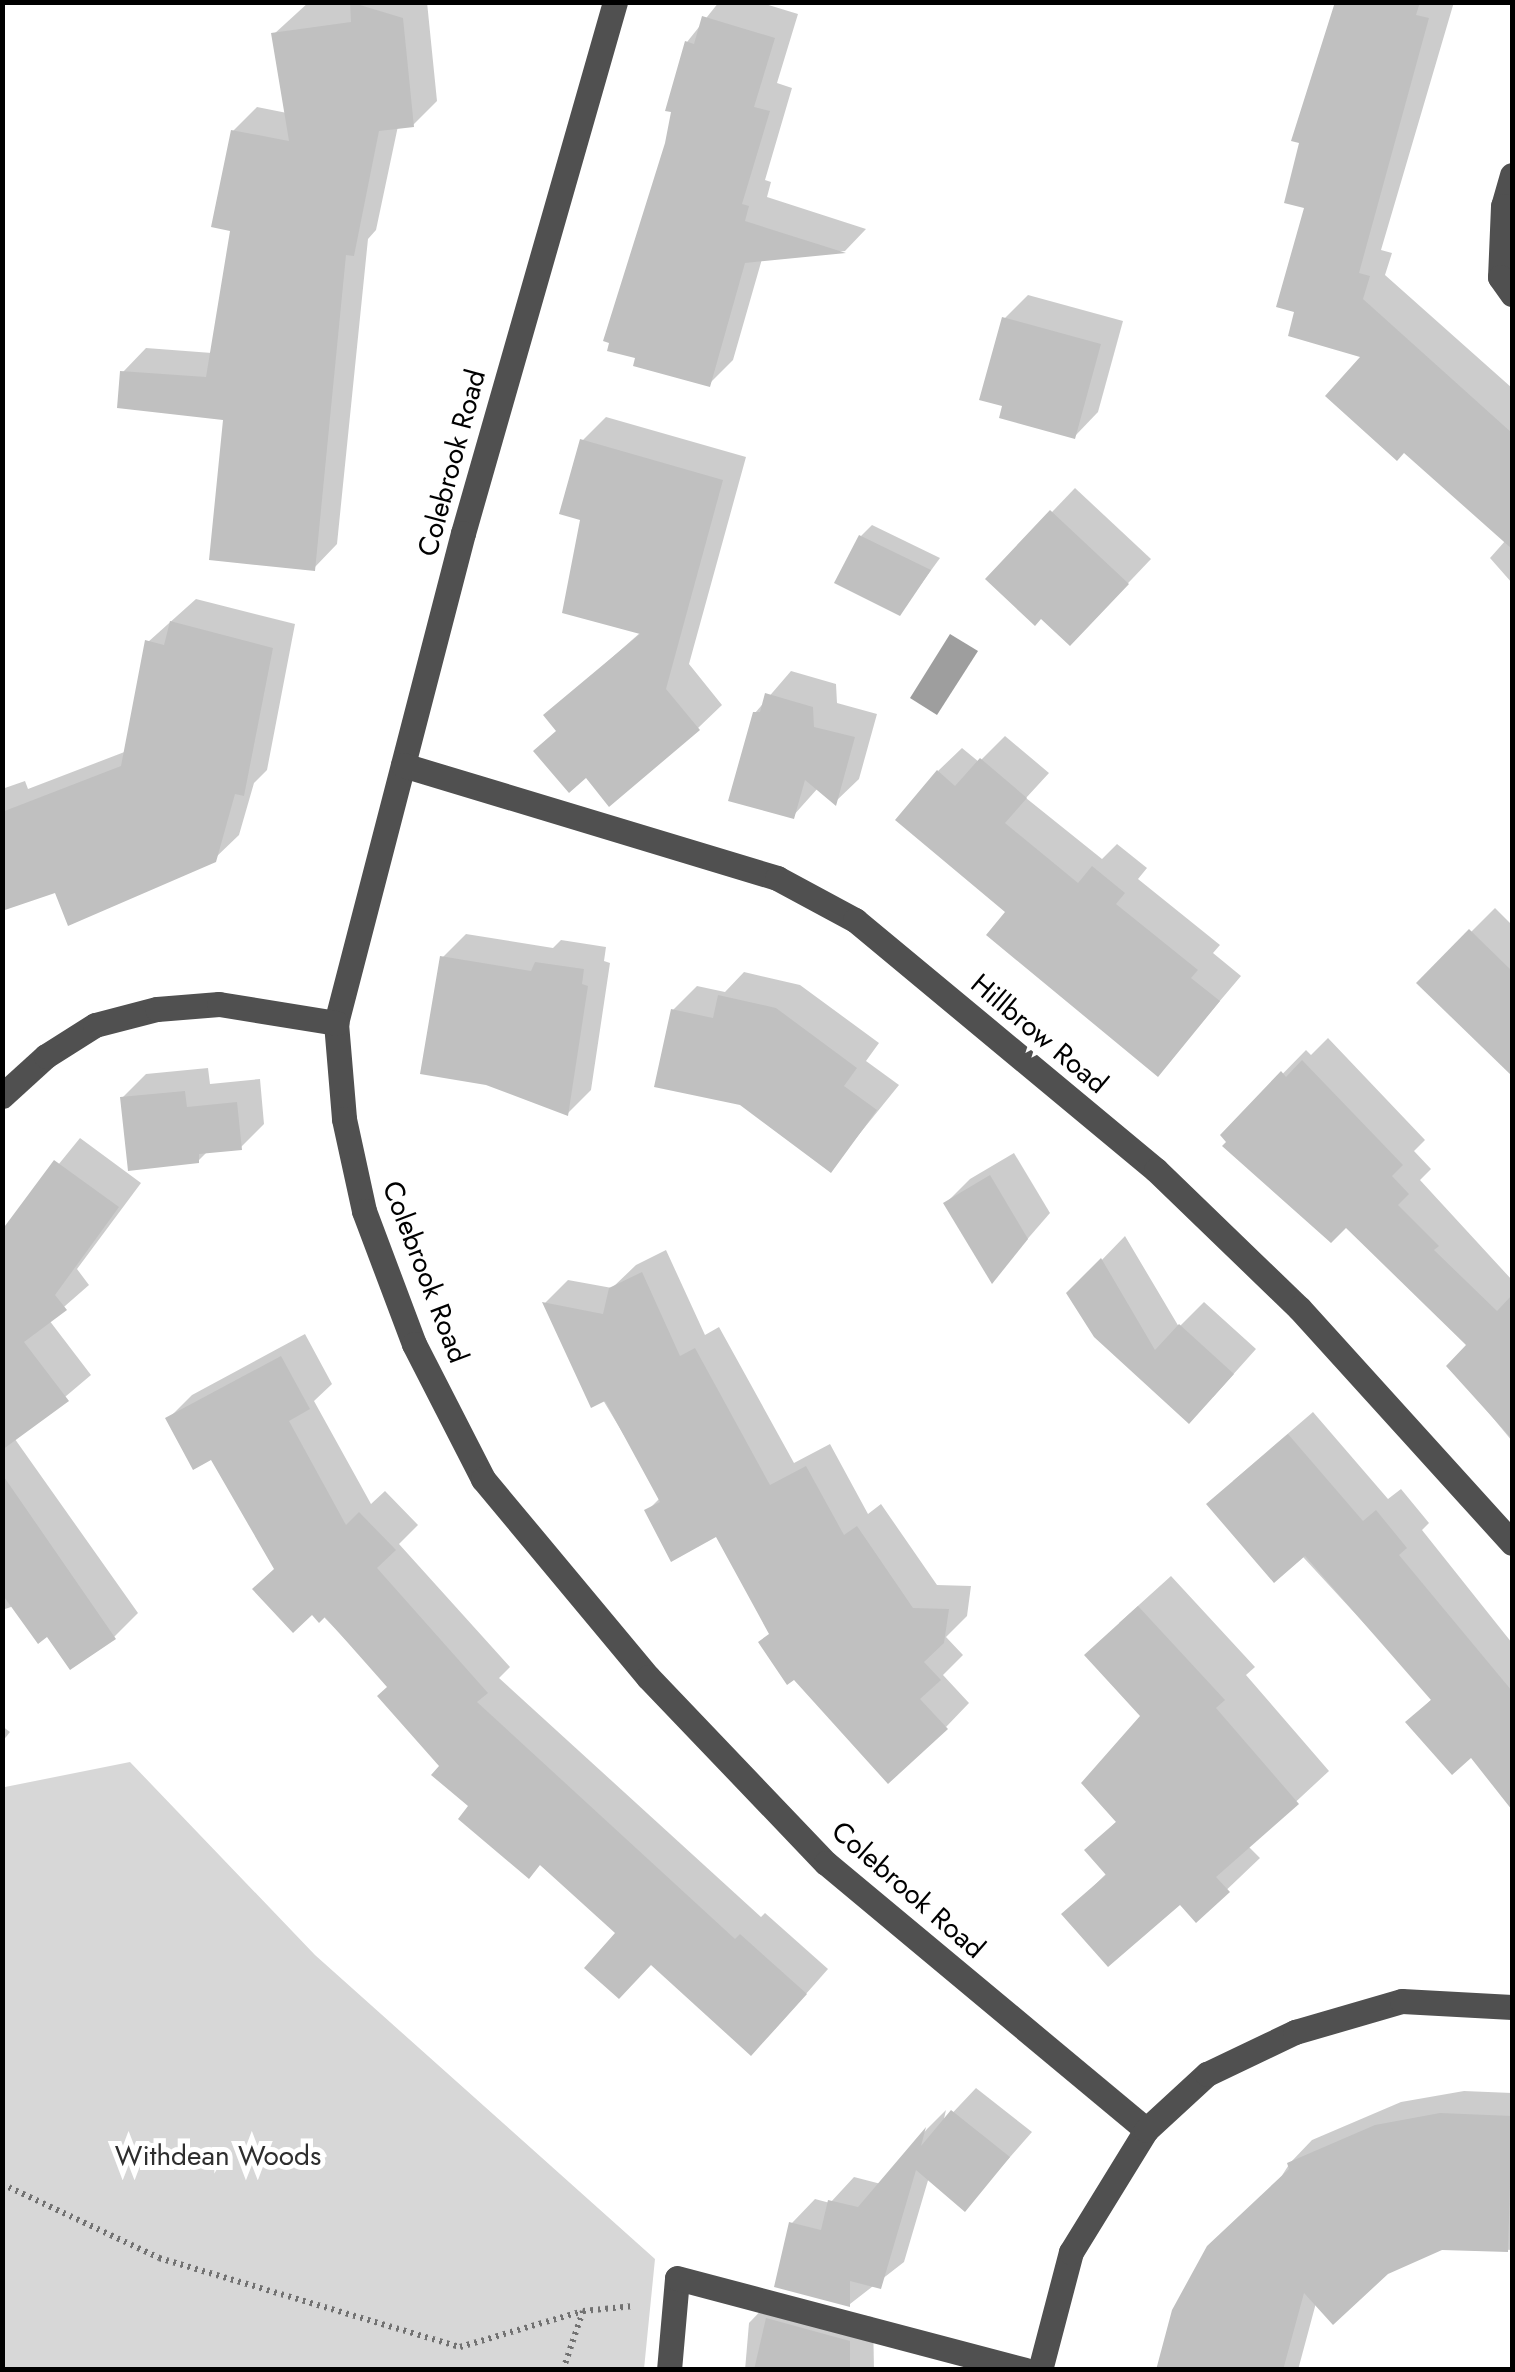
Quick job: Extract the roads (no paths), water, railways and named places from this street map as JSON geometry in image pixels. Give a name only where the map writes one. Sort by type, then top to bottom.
[{"type":"street","name":"Colebrook Road","points":[[615,2],[403,765],[336,1023],[344,1119],[364,1211],[414,1344],[483,1478],[648,1677],[826,1863],[1146,2130]]},
{"type":"street","points":[[1512,175],[1504,206],[1500,277],[1512,294]]},
{"type":"street","name":"Hillbrow Road","points":[[403,765],[776,878],[855,920],[1156,1170],[1299,1308],[1512,1543]]},
{"type":"street","points":[[2,1096],[46,1056],[96,1025],[157,1010],[219,1004],[336,1023]]},
{"type":"street","points":[[1040,2370],[1071,2252],[1146,2130],[1207,2074],[1294,2032],[1402,2002],[1512,2008]]},
{"type":"street","points":[[669,2370],[677,2278],[1024,2370]]},
{"type":"park label","name":"Withdean Woods","points":[[218,2156]]}]
